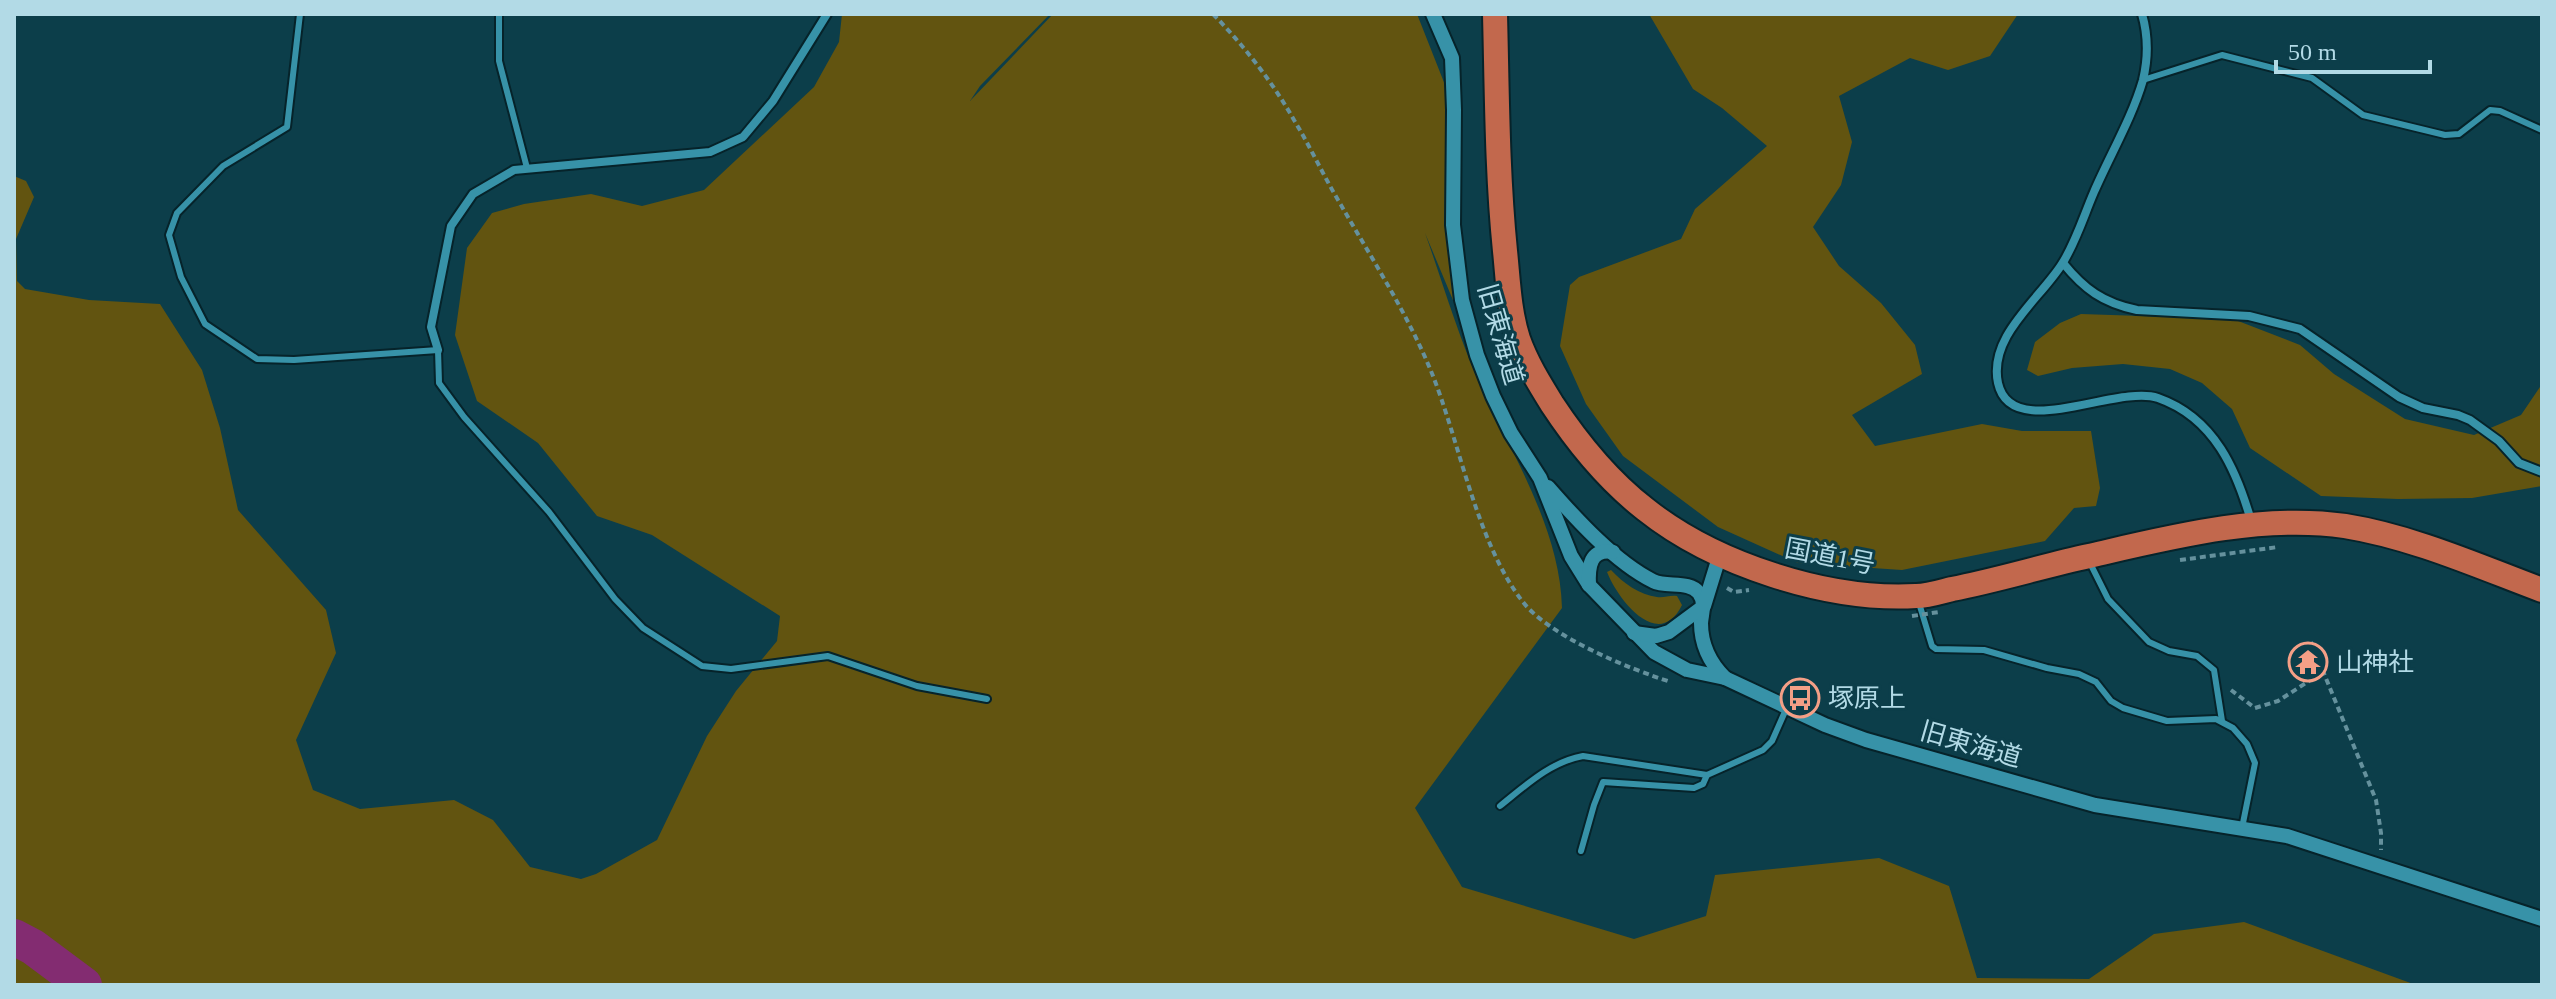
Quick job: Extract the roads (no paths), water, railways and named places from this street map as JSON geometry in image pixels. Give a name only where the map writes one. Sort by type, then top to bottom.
[{"type":"highway","name":"国道1号","points":[[1495,14],[1500,201],[1517,337],[1533,374],[1568,428],[1616,483],[1671,528],[1720,554],[1795,582],[1914,606],[1978,584],[2086,556],[2252,524],[2342,526],[2384,534],[2428,547],[2542,590]]},
{"type":"street","points":[[438,350],[431,327],[451,226],[473,194],[514,170],[710,152],[743,137],[773,101],[827,14]]},
{"type":"street","name":"旧東海道","points":[[1433,14],[1452,58],[1453,225],[1462,300],[1477,355],[1511,433],[1540,478],[1571,556],[1589,585],[1654,652],[1687,670],[1725,678],[1866,740],[2095,805],[2287,836],[2542,919]]},
{"type":"street","points":[[2142,14],[2147,59],[2143,80],[2063,263],[2017,321],[2000,351],[1996,368],[1999,387],[2010,404],[2023,411],[2041,412],[2136,395],[2158,399],[2192,417],[2217,440],[2241,485],[2252,524]]},
{"type":"street","points":[[2063,263],[2081,285],[2098,298],[2119,307],[2249,316],[2300,329],[2399,397],[2423,408],[2470,420],[2499,441],[2519,463],[2542,472]]},
{"type":"street","points":[[1540,478],[1613,552],[1656,583],[1690,587],[1697,591],[1704,606]]},
{"type":"street","points":[[1589,585],[1588,572],[1593,557],[1600,552],[1613,552]]},
{"type":"street","points":[[1720,554],[1710,578],[1701,625],[1707,653],[1714,667],[1725,678]]},
{"type":"street","points":[[1690,587],[1710,578]]},
{"type":"street","points":[[1634,633],[1656,636],[1669,632],[1704,606]]},
{"type":"lane","points":[[300,14],[287,127],[223,166],[177,213],[169,235],[181,277],[205,324],[257,359],[294,360],[438,350],[439,383],[464,417],[549,512],[615,599],[643,628],[702,666],[731,669],[800,657],[828,656],[917,686],[987,699]]},
{"type":"lane","points":[[499,14],[499,61],[527,168]]},
{"type":"lane","points":[[2143,80],[2222,55],[2312,78],[2363,115],[2445,135],[2459,134],[2490,110],[2500,111],[2542,130]]},
{"type":"lane","points":[[2086,556],[2108,599],[2149,642],[2169,651],[2197,656],[2214,670],[2222,721]]},
{"type":"lane","points":[[1914,606],[1936,649],[1984,650],[2079,674],[2096,682],[2116,706],[2156,719],[2222,721],[2241,734],[2255,763],[2242,828]]},
{"type":"lane","points":[[1500,806],[1551,767],[1583,756],[1707,775],[1763,750],[1772,741],[1787,707]]},
{"type":"lane","points":[[1581,851],[1603,782],[1694,788],[1703,784],[1707,775]]},
{"type":"waterway","points":[[14,937],[33,947],[84,985]]},
{"type":"place","name":"山神社","points":[[2308,662]]},
{"type":"place","name":"塚原上","points":[[1800,698]]}]
